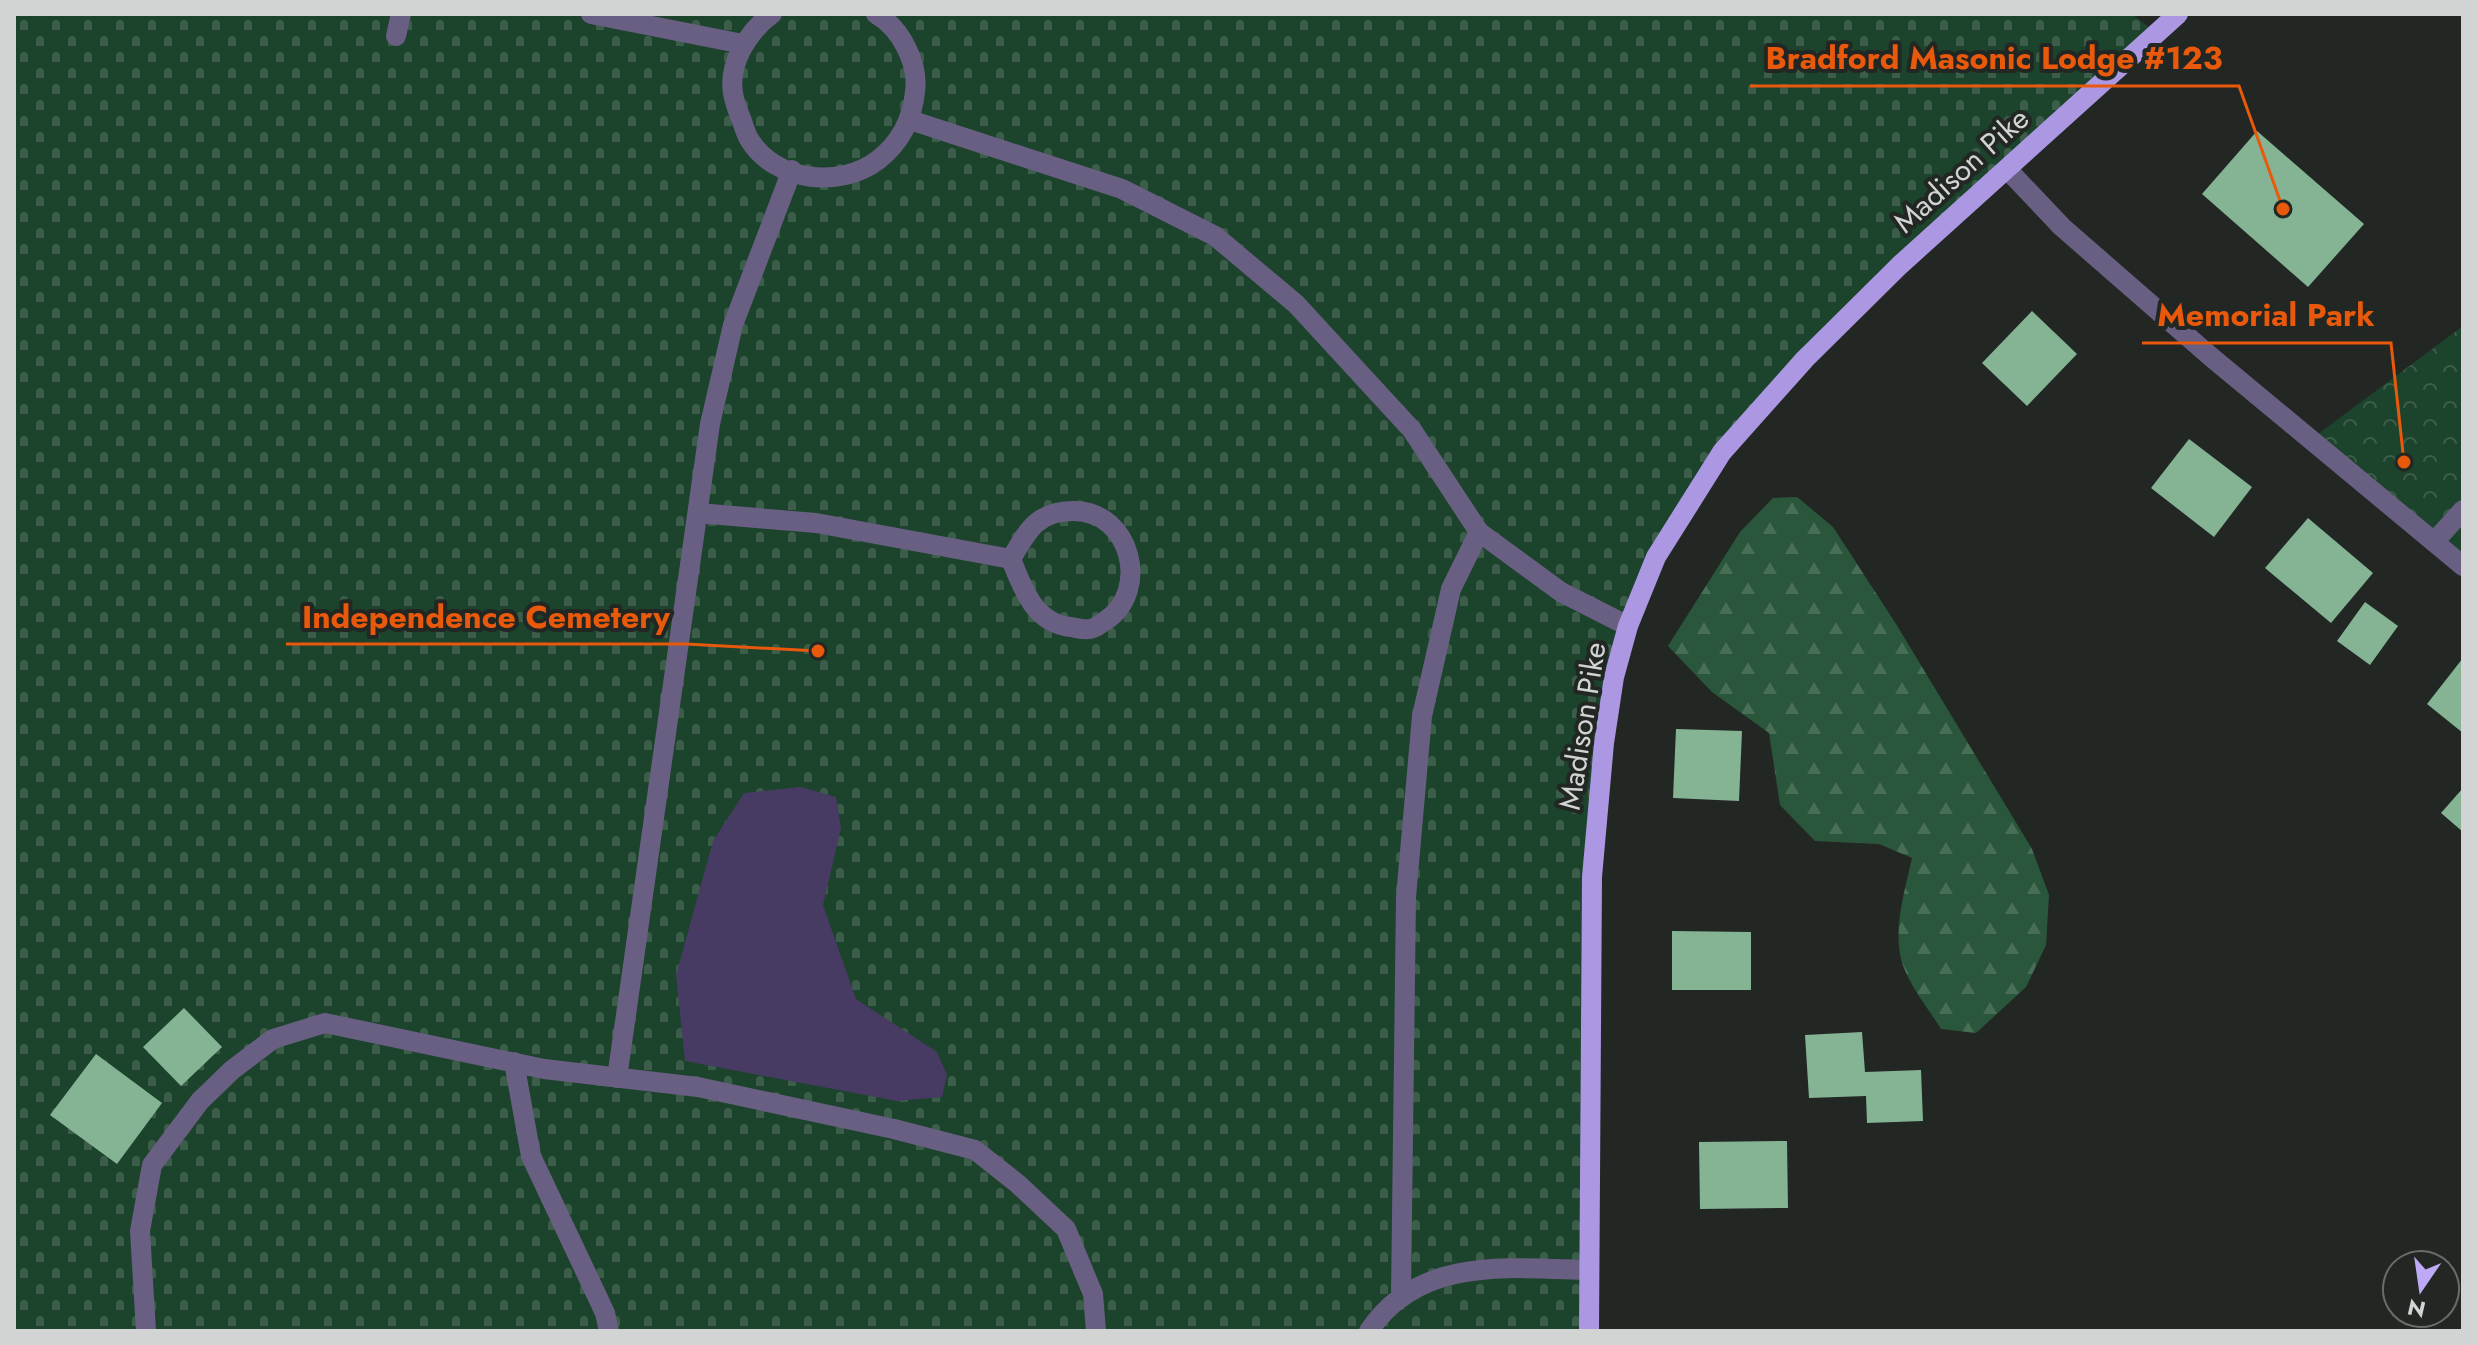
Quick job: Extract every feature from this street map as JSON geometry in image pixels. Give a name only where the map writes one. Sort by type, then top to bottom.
[{"type":"main road","name":"Madison Pike","points":[[1589,1331],[1592,877],[1604,743],[1614,677],[1628,626],[1656,557],[1722,452],[1815,348],[1900,265],[2178,14]]},
{"type":"street","points":[[396,36],[401,14]]},
{"type":"street","points":[[591,14],[743,44]]},
{"type":"street","points":[[772,14],[757,24],[743,44],[733,74],[733,96],[749,139],[771,161],[807,178],[840,177],[867,168],[892,149],[910,120],[916,89],[912,62],[898,33],[876,14]]},
{"type":"street","points":[[910,120],[1122,189],[1215,236],[1296,304],[1412,430],[1479,532],[1561,592],[1628,626]]},
{"type":"street","points":[[2007,169],[2062,227],[2210,356],[2463,566]]},
{"type":"street","points":[[617,1078],[710,424],[733,325],[792,170]]},
{"type":"street","points":[[2434,542],[2463,510]]},
{"type":"street","points":[[1053,511],[1086,511],[1114,525],[1128,549],[1130,585],[1116,614],[1092,630],[1055,625],[1027,599],[1011,559],[1028,530],[1053,511]]},
{"type":"street","points":[[698,513],[816,523],[1011,559]]},
{"type":"street","points":[[1401,1295],[1406,897],[1422,716],[1451,589],[1479,532]]},
{"type":"street","points":[[146,1331],[140,1231],[152,1165],[200,1101],[232,1070],[273,1039],[325,1023],[544,1069],[698,1087],[894,1129],[975,1150],[1018,1184],[1066,1229],[1093,1294],[1096,1331]]},
{"type":"street","points":[[514,1062],[531,1156],[605,1313],[609,1331]]},
{"type":"street","points":[[1369,1331],[1401,1295],[1443,1274],[1520,1268],[1589,1270]]},
{"type":"green space","points":[[14,14],[2132,14],[2157,33],[2007,169],[1722,452],[1656,557],[1604,743],[1589,1331],[14,1331]]},
{"type":"green space","points":[[2463,326],[2463,566],[2318,434]]},
{"type":"green space","points":[[1797,497],[1833,527],[1896,624],[2032,849],[2049,895],[2046,945],[2026,987],[1976,1033],[1941,1029],[1907,975],[1899,947],[1899,932],[1912,858],[1879,844],[1815,841],[1780,805],[1769,733],[1712,692],[1668,646],[1740,532],[1773,498]]},
{"type":"shaded area","points":[[801,787],[836,797],[841,828],[823,905],[856,999],[937,1052],[947,1075],[942,1097],[897,1101],[685,1061],[676,975],[713,841],[744,793]]},
{"type":"building","points":[[2257,131],[2364,224],[2308,287],[2202,194]]},
{"type":"building","points":[[2032,311],[2077,354],[2027,406],[1982,363]]},
{"type":"building","points":[[2189,439],[2252,487],[2214,537],[2151,488]]},
{"type":"building","points":[[2308,518],[2373,573],[2331,623],[2265,568]]},
{"type":"building","points":[[2365,602],[2398,626],[2370,665],[2337,641]]},
{"type":"building","points":[[2463,658],[2463,733],[2427,704]]},
{"type":"building","points":[[1676,729],[1742,731],[1739,801],[1673,798]]},
{"type":"building","points":[[2463,788],[2463,832],[2441,813]]},
{"type":"building","points":[[1672,931],[1751,932],[1751,990],[1672,990]]},
{"type":"building","points":[[184,1008],[222,1047],[181,1086],[143,1047]]},
{"type":"building","points":[[1862,1032],[1865,1072],[1921,1070],[1923,1121],[1867,1123],[1866,1096],[1809,1098],[1805,1035]]},
{"type":"building","points":[[96,1054],[162,1103],[117,1164],[50,1115]]},
{"type":"building","points":[[1787,1141],[1788,1208],[1700,1209],[1699,1142]]},
{"type":"place","name":"Bradford Masonic Lodge #123","points":[[2283,209]]},
{"type":"place","name":"Memorial Park","points":[[2404,462]]},
{"type":"place","name":"Independence Cemetery","points":[[818,651]]}]
